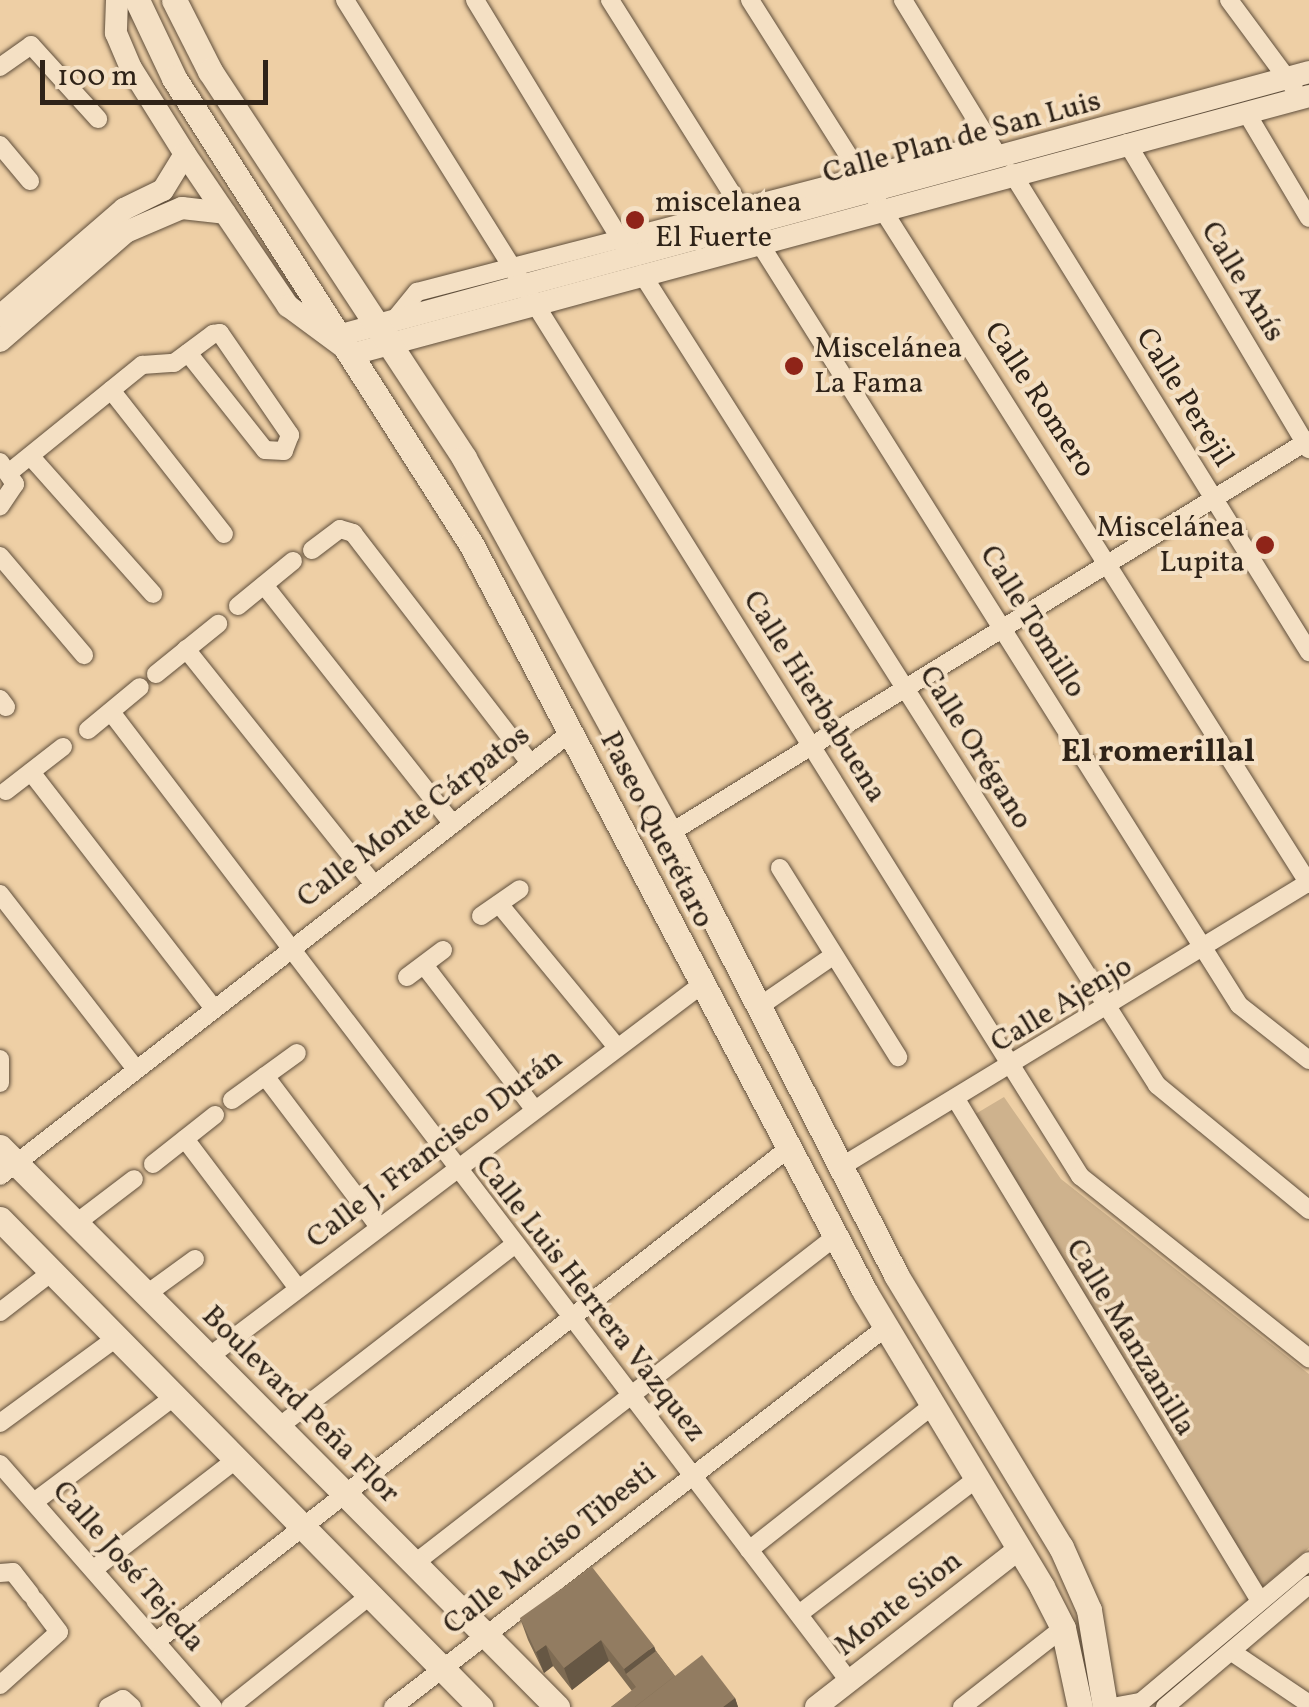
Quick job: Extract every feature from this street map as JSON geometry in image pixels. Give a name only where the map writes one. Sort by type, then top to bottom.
[{"type":"main road","name":"Paseo Querétaro","points":[[137,0],[174,78],[472,544],[700,986],[865,1292],[1063,1628],[1080,1707]]},
{"type":"main road","name":"Paseo Querétaro","points":[[174,0],[210,70],[388,328],[670,834],[896,1276],[1077,1578],[1108,1707]]},
{"type":"main road","name":"Boulevard Peña Flor","points":[[5,1161],[76,1224],[556,1707]]},
{"type":"main road","points":[[0,1219],[480,1707]]},
{"type":"main road","points":[[865,1292],[896,1276]]},
{"type":"street","points":[[117,0],[116,33],[131,68],[185,154],[288,306],[347,344]]},
{"type":"street","name":"Calle Hierbabuena","points":[[345,0],[1080,1176],[1309,1358]]},
{"type":"street","name":"Calle Orégano","points":[[476,0],[632,258],[1157,1085],[1309,1210]]},
{"type":"street","name":"Calle Tomillo","points":[[610,0],[1239,1005],[1309,1060]]},
{"type":"street","name":"Calle Romero","points":[[750,0],[856,174],[880,201],[1108,558],[1309,883]]},
{"type":"street","name":"Calle Perejil","points":[[903,0],[1309,652]]},
{"type":"street","points":[[1229,0],[1301,86]]},
{"type":"street","points":[[0,67],[31,45],[98,120]]},
{"type":"street","name":"Calle Plan de San Luis","points":[[347,344],[523,287],[750,226],[880,201],[1001,158],[1301,86]]},
{"type":"street","name":"Calle Plan de San Luis","points":[[1001,158],[1127,142],[1246,112],[1301,86]]},
{"type":"street","points":[[1246,112],[1309,218]]},
{"type":"street","name":"Calle Anís","points":[[1127,142],[1308,444]]},
{"type":"street","points":[[0,145],[30,181]]},
{"type":"street","points":[[0,316],[124,209],[164,190],[185,154]]},
{"type":"street","points":[[388,328],[406,296],[523,287],[750,226],[856,174],[1001,158]]},
{"type":"street","points":[[0,341],[126,232],[182,208],[225,213]]},
{"type":"street","points":[[0,506],[12,497],[6,467],[32,458],[142,365],[188,353],[220,333],[290,435],[284,450],[265,450],[188,353]]},
{"type":"street","points":[[111,390],[224,534]]},
{"type":"street","points":[[670,834],[1006,633],[1108,558],[1308,444]]},
{"type":"street","points":[[32,458],[153,594]]},
{"type":"street","points":[[312,550],[340,529],[353,533],[530,762]]},
{"type":"street","points":[[0,556],[84,655]]},
{"type":"street","points":[[238,606],[293,561]]},
{"type":"street","points":[[264,585],[450,822]]},
{"type":"street","points":[[156,674],[218,624]]},
{"type":"street","points":[[186,649],[372,880]]},
{"type":"street","points":[[88,730],[140,687]]},
{"type":"street","name":"Calle Monte Cárpatos","points":[[111,712],[292,946]]},
{"type":"street","name":"Calle Monte Cárpatos","points":[[5,1161],[570,733]]},
{"type":"street","points":[[6,790],[63,746]]},
{"type":"street","points":[[31,772],[211,1005]]},
{"type":"street","points":[[780,868],[898,1057]]},
{"type":"street","name":"Calle Ajenjo","points":[[839,1168],[1108,1010],[1309,883]]},
{"type":"street","points":[[481,916],[520,888]]},
{"type":"street","points":[[0,894],[134,1067]]},
{"type":"street","points":[[499,904],[616,1046]]},
{"type":"street","name":"Calle Luis Herrera Vazquez","points":[[292,946],[455,1170],[850,1682]]},
{"type":"street","points":[[407,977],[443,950]]},
{"type":"street","points":[[758,1008],[834,956]]},
{"type":"street","points":[[424,965],[534,1110]]},
{"type":"street","name":"Calle J. Francisco Durán","points":[[206,1359],[700,986]]},
{"type":"street","points":[[232,1100],[297,1053]]},
{"type":"street","points":[[0,1059],[0,1083]]},
{"type":"street","points":[[265,1076],[378,1227]]},
{"type":"street","name":"Calle Manzanilla","points":[[957,1101],[1260,1601]]},
{"type":"street","points":[[153,1164],[216,1115]]},
{"type":"street","points":[[184,1138],[297,1287]]},
{"type":"street","points":[[158,1640],[573,1322],[789,1148]]},
{"type":"street","points":[[76,1224],[134,1180]]},
{"type":"street","points":[[415,1563],[835,1236]]},
{"type":"street","points":[[276,1429],[514,1245]]},
{"type":"street","points":[[144,1296],[195,1259]]},
{"type":"street","points":[[0,1312],[52,1272]]},
{"type":"street","name":"Calle Maciso Tibesti","points":[[393,1707],[885,1328]]},
{"type":"street","points":[[0,1423],[116,1338]]},
{"type":"street","points":[[34,1502],[174,1396]]},
{"type":"street","points":[[749,1550],[931,1408]]},
{"type":"street","points":[[94,1569],[237,1459]]},
{"type":"street","name":"Calle José Tejeda","points":[[0,1464],[213,1707]]},
{"type":"street","points":[[799,1614],[975,1480]]},
{"type":"street","name":"Monte Sion","points":[[816,1707],[1019,1548]]},
{"type":"street","points":[[1108,1707],[1143,1705],[1309,1561]]},
{"type":"street","points":[[0,1572],[13,1572],[59,1632],[0,1685]]},
{"type":"street","points":[[1165,1707],[1309,1586]]},
{"type":"street","points":[[230,1707],[372,1594]]},
{"type":"street","points":[[962,1707],[1063,1628]]},
{"type":"street","points":[[1232,1652],[1309,1704]]},
{"type":"street","points":[[108,1707],[123,1699],[132,1707]]},
{"type":"shaded area","points":[[1004,1097],[1061,1179],[1309,1374],[1309,1548],[1262,1587],[972,1116]]},
{"type":"building","points":[[592,1567],[654,1646],[624,1669],[601,1640],[564,1668],[546,1645],[536,1652],[520,1618]]},
{"type":"building","points":[[656,1651],[675,1676],[635,1707],[611,1707],[636,1687],[626,1674]]},
{"type":"building","points":[[702,1655],[735,1698],[723,1707],[635,1707]]},
{"type":"place","name":"miscelanea El Fuerte","points":[[635,220]]},
{"type":"place","name":"Miscelánea La Fama","points":[[794,366]]},
{"type":"place","name":"Miscelánea Lupita","points":[[1265,545]]},
{"type":"district","name":"El romerillal","points":[[1158,753]]}]
